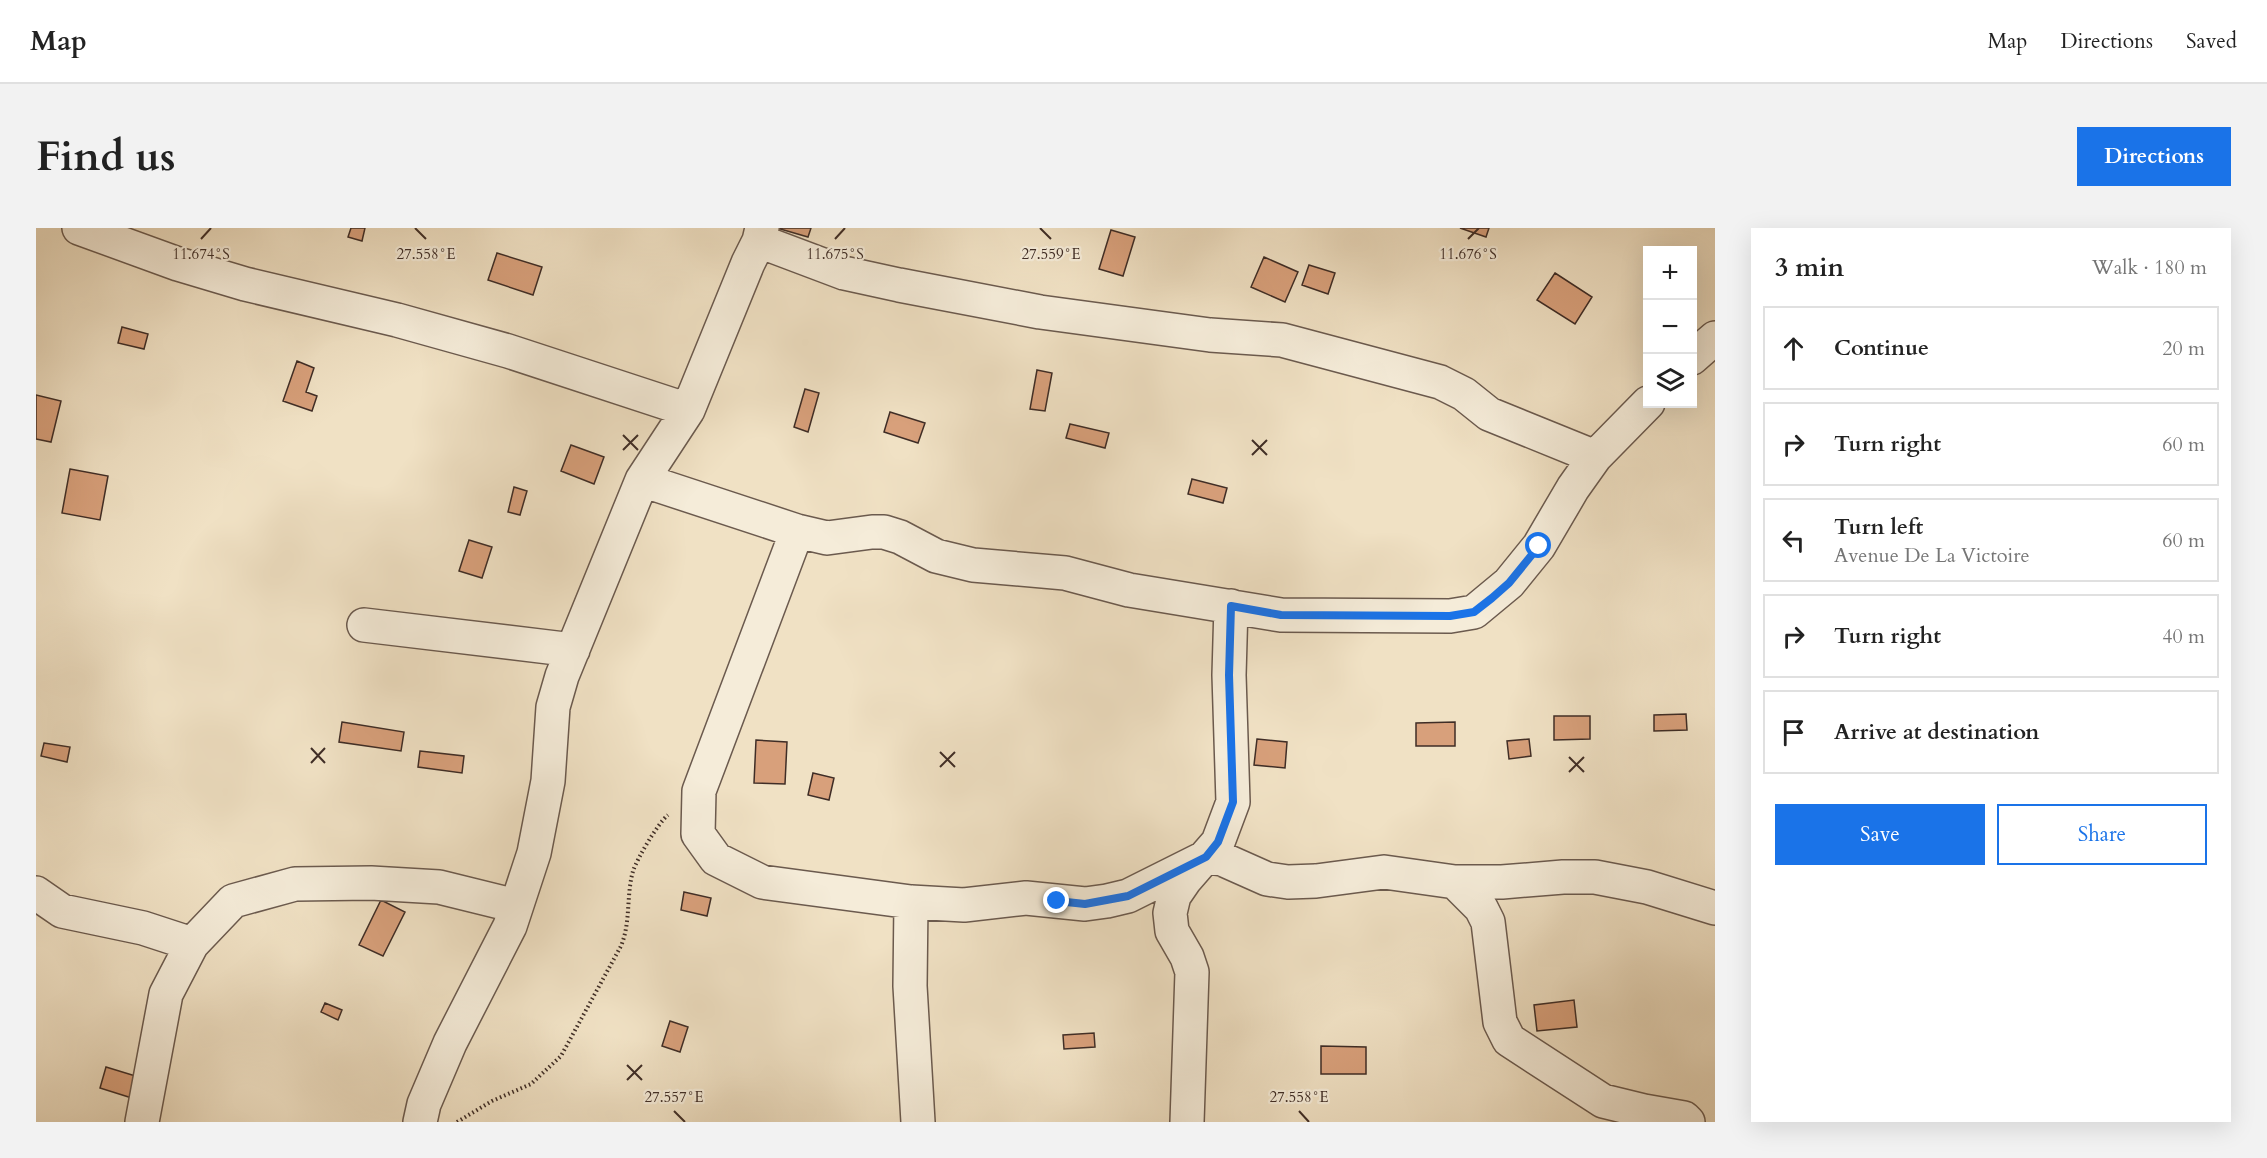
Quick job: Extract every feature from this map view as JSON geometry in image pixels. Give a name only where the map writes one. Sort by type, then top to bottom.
[{"type":"street","points":[[79,228],[178,264],[245,284],[397,320],[508,351],[688,410]]},
{"type":"street","points":[[420,1122],[424,1104],[450,1043],[510,926],[534,853],[549,782],[553,707],[573,650],[642,480],[688,410],[761,235],[844,273],[1040,312],[1210,335],[1282,340],[1440,382],[1464,394],[1489,414],[1595,457]]},
{"type":"street","points":[[1697,354],[1715,338]]},
{"type":"street","points":[[642,480],[797,531],[827,538],[884,532],[950,560],[973,565],[1065,573],[1129,590],[1281,615],[1450,616],[1474,612],[1509,583],[1527,563],[1595,457],[1643,407]]},
{"type":"street","points":[[797,531],[699,791],[698,834],[716,859],[762,882],[910,902],[964,905],[1026,898],[1085,904],[1128,896],[1206,857],[1222,859],[1267,879],[1288,882],[1316,881],[1384,872],[1455,882],[1502,882],[1595,876],[1647,887],[1715,908]]},
{"type":"street","points":[[1187,1122],[1192,972],[1187,957],[1172,931],[1170,913],[1174,896],[1218,842],[1233,802],[1229,675],[1231,606]]},
{"type":"street","points":[[364,625],[573,650]]},
{"type":"street","points":[[1455,882],[1481,908],[1488,922],[1500,1022],[1509,1040],[1603,1101],[1684,1118],[1688,1122]]},
{"type":"street","points":[[142,1122],[166,994],[192,944],[233,901],[295,884],[371,883],[439,887],[516,906]]},
{"type":"street","points":[[36,893],[62,911],[143,928],[192,944]]},
{"type":"street","points":[[910,902],[910,986],[918,1122]]},
{"type":"path","points":[[457,1122],[492,1101],[531,1084],[561,1056],[627,933],[633,871],[660,821],[699,791]]},
{"type":"building","points":[[351,228],[365,228],[362,241],[348,237]]},
{"type":"building","points":[[777,228],[811,228],[808,237]]},
{"type":"building","points":[[1460,228],[1489,228],[1486,237]]},
{"type":"building","points":[[1111,230],[1135,237],[1123,276],[1099,269]]},
{"type":"building","points":[[497,253],[542,267],[533,295],[488,280]]},
{"type":"building","points":[[1264,257],[1298,272],[1285,302],[1251,287]]},
{"type":"building","points":[[1309,265],[1335,273],[1328,294],[1302,285]]},
{"type":"building","points":[[1555,273],[1592,297],[1575,324],[1537,300]]},
{"type":"building","points":[[122,327],[148,334],[144,349],[118,343]]},
{"type":"building","points":[[297,361],[314,368],[306,392],[317,396],[312,411],[283,401]]},
{"type":"building","points":[[1037,370],[1052,373],[1045,411],[1030,409]]},
{"type":"building","points":[[805,389],[819,393],[808,432],[794,427]]},
{"type":"building","points":[[36,395],[61,401],[51,442],[36,439]]},
{"type":"building","points":[[890,412],[925,423],[918,443],[884,432]]},
{"type":"building","points":[[1070,424],[1109,433],[1105,448],[1066,438]]},
{"type":"building","points":[[571,445],[604,457],[594,484],[561,471]]},
{"type":"building","points":[[70,469],[108,476],[100,520],[62,513]]},
{"type":"building","points":[[1192,479],[1227,488],[1223,503],[1188,494]]},
{"type":"building","points":[[514,487],[527,491],[520,515],[508,512]]},
{"type":"building","points":[[469,540],[492,547],[482,578],[459,571]]},
{"type":"building","points":[[1686,714],[1687,730],[1654,731],[1654,715]]},
{"type":"building","points":[[1554,716],[1590,716],[1590,739],[1554,740]]},
{"type":"building","points":[[342,722],[404,732],[401,751],[339,742]]},
{"type":"building","points":[[1455,722],[1455,746],[1416,746],[1416,723]]},
{"type":"building","points":[[1257,739],[1287,742],[1285,768],[1254,765]]},
{"type":"building","points":[[1529,739],[1531,756],[1509,759],[1507,741]]},
{"type":"building","points":[[756,740],[787,742],[785,784],[754,783]]},
{"type":"building","points":[[44,743],[70,747],[67,762],[41,756]]},
{"type":"building","points":[[420,751],[464,756],[462,773],[418,767]]},
{"type":"building","points":[[813,773],[834,778],[829,800],[808,795]]},
{"type":"building","points":[[684,892],[711,898],[707,916],[681,910]]},
{"type":"building","points":[[381,900],[405,912],[383,956],[359,945]]},
{"type":"building","points":[[1574,1000],[1577,1027],[1537,1031],[1534,1005]]},
{"type":"building","points":[[325,1003],[342,1010],[338,1020],[321,1012]]},
{"type":"building","points":[[670,1021],[688,1027],[680,1052],[662,1046]]},
{"type":"building","points":[[1094,1033],[1095,1047],[1064,1049],[1063,1035]]},
{"type":"building","points":[[1321,1046],[1366,1047],[1366,1074],[1321,1074]]},
{"type":"building","points":[[106,1067],[142,1078],[135,1099],[100,1088]]},
{"type":"route","points":[[1057,901],[1085,904],[1128,896],[1206,857],[1218,842],[1233,802],[1229,675],[1231,606],[1281,615],[1450,616],[1474,612],[1509,583],[1539,546]]}]
